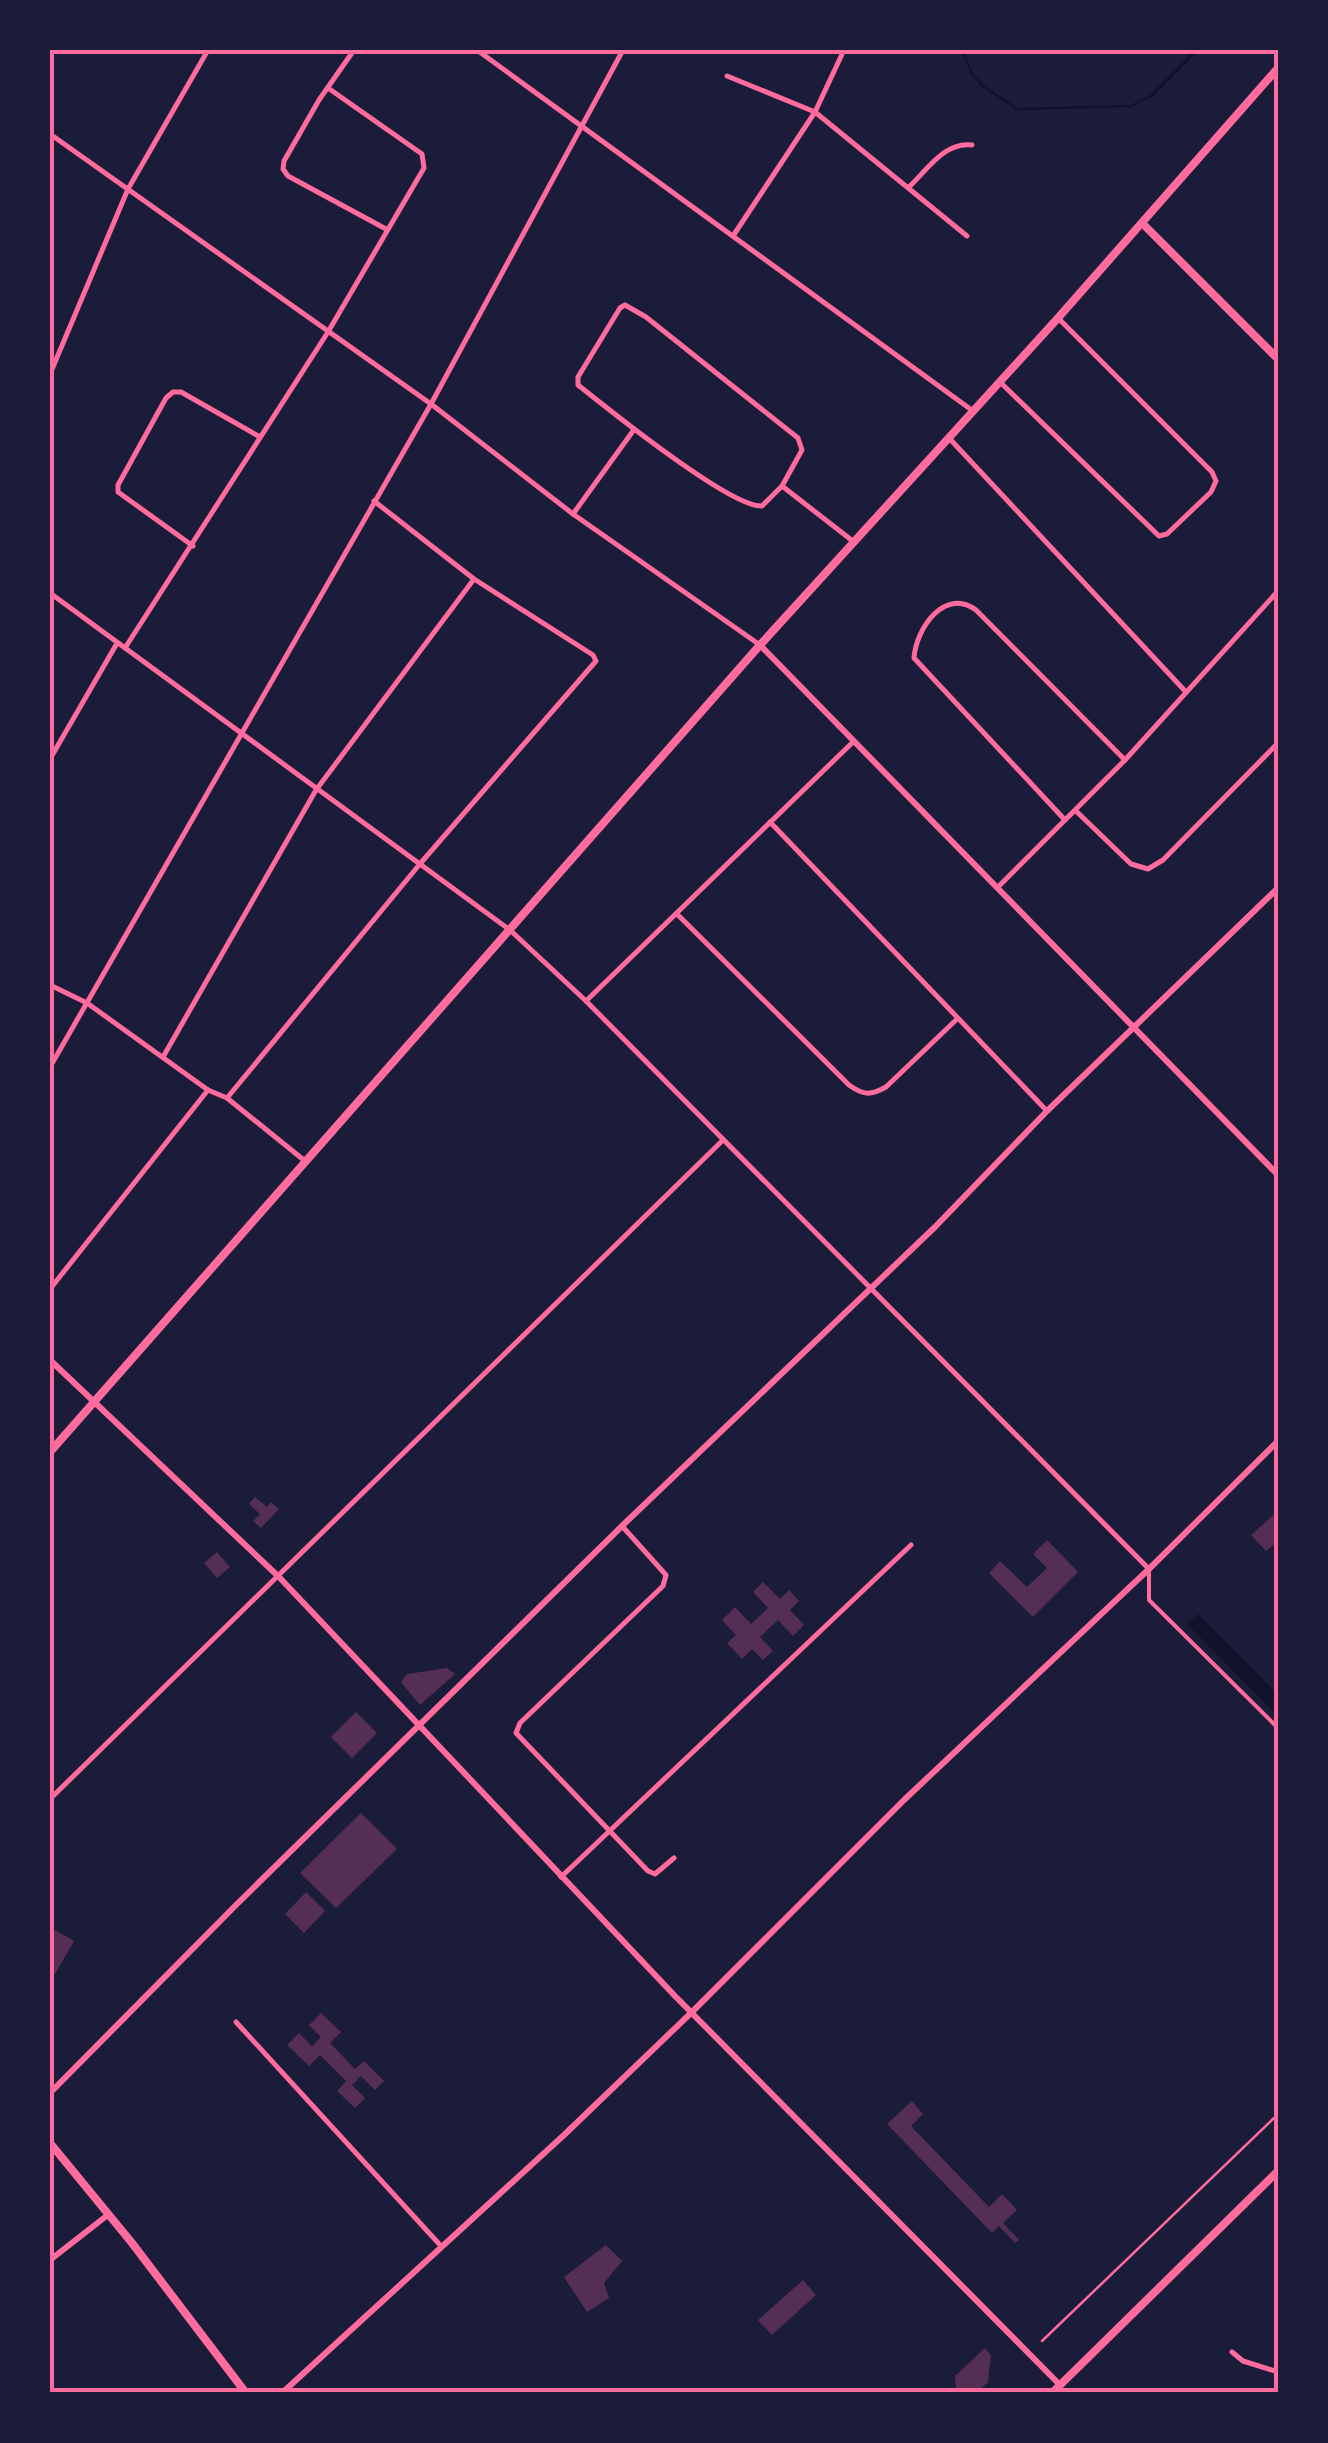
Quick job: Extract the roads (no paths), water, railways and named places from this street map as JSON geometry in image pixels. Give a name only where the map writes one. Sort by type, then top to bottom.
[{"type":"main road","points":[[50,1452],[760,645],[974,412],[1278,68]]},
{"type":"main road","points":[[1142,223],[1278,359]]},
{"type":"main road","points":[[50,2143],[246,2393]]},
{"type":"main road","points":[[1052,2393],[1278,2171]]},
{"type":"street","points":[[50,374],[128,189],[208,50]]},
{"type":"street","points":[[354,50],[284,161],[283,169],[288,176],[386,229]]},
{"type":"street","points":[[477,50],[974,412]]},
{"type":"street","points":[[50,1067],[430,404],[623,50]]},
{"type":"street","points":[[733,237],[815,112],[844,50]]},
{"type":"street","points":[[727,76],[815,112],[967,236]]},
{"type":"street","points":[[125,648],[328,332],[426,161],[422,154],[328,88]]},
{"type":"street","points":[[50,134],[760,645],[1278,1174]]},
{"type":"street","points":[[910,187],[948,149],[972,145]]},
{"type":"street","points":[[625,305],[646,317],[798,438],[802,450],[782,486],[762,506],[755,507],[634,430],[577,382],[625,305]]},
{"type":"street","points":[[1000,382],[1159,536],[1168,534],[1211,492],[1216,482],[1212,472],[1058,318]]},
{"type":"street","points":[[193,546],[118,492],[118,484],[166,398],[181,392],[261,437]]},
{"type":"street","points":[[573,514],[634,430]]},
{"type":"street","points":[[948,437],[1186,692]]},
{"type":"street","points":[[782,486],[854,542]]},
{"type":"street","points":[[226,1098],[596,660],[474,579],[374,502]]},
{"type":"street","points":[[163,1057],[316,790],[474,579]]},
{"type":"street","points":[[998,887],[1125,760],[1278,591]]},
{"type":"street","points":[[50,593],[510,930],[1149,1569],[1149,1600],[1278,1728]]},
{"type":"street","points":[[1065,820],[914,658],[915,640],[930,619],[952,603],[966,603],[1125,760]]},
{"type":"street","points":[[50,759],[117,644]]},
{"type":"street","points":[[586,1002],[854,742]]},
{"type":"street","points":[[1076,811],[1130,864],[1148,869],[1163,860],[1278,743]]},
{"type":"street","points":[[770,822],[1047,1111]]},
{"type":"street","points":[[50,2093],[418,1726],[872,1288],[1047,1111],[1278,888]]},
{"type":"street","points":[[678,914],[848,1085],[862,1094],[875,1094],[886,1086],[956,1019]]},
{"type":"street","points":[[50,985],[86,1003],[208,1090],[226,1098],[305,1161]]},
{"type":"street","points":[[50,1289],[208,1090]]},
{"type":"street","points":[[50,1798],[723,1140]]},
{"type":"street","points":[[50,1360],[279,1577],[561,1877],[1060,2385]]},
{"type":"street","points":[[282,2393],[692,2012],[904,1800],[1149,1569],[1278,1441]]},
{"type":"street","points":[[622,1526],[666,1575],[663,1586],[520,1723],[516,1733],[655,1874],[674,1858]]},
{"type":"street","points":[[561,1877],[911,1545]]},
{"type":"street","points":[[236,2022],[441,2246]]},
{"type":"street","points":[[50,2260],[109,2214]]},
{"type":"street","points":[[1232,2352],[1243,2361],[1278,2372]]},
{"type":"waterway","points":[[962,50],[972,74],[983,86],[1017,109],[1131,106],[1151,96],[1197,50]]}]
